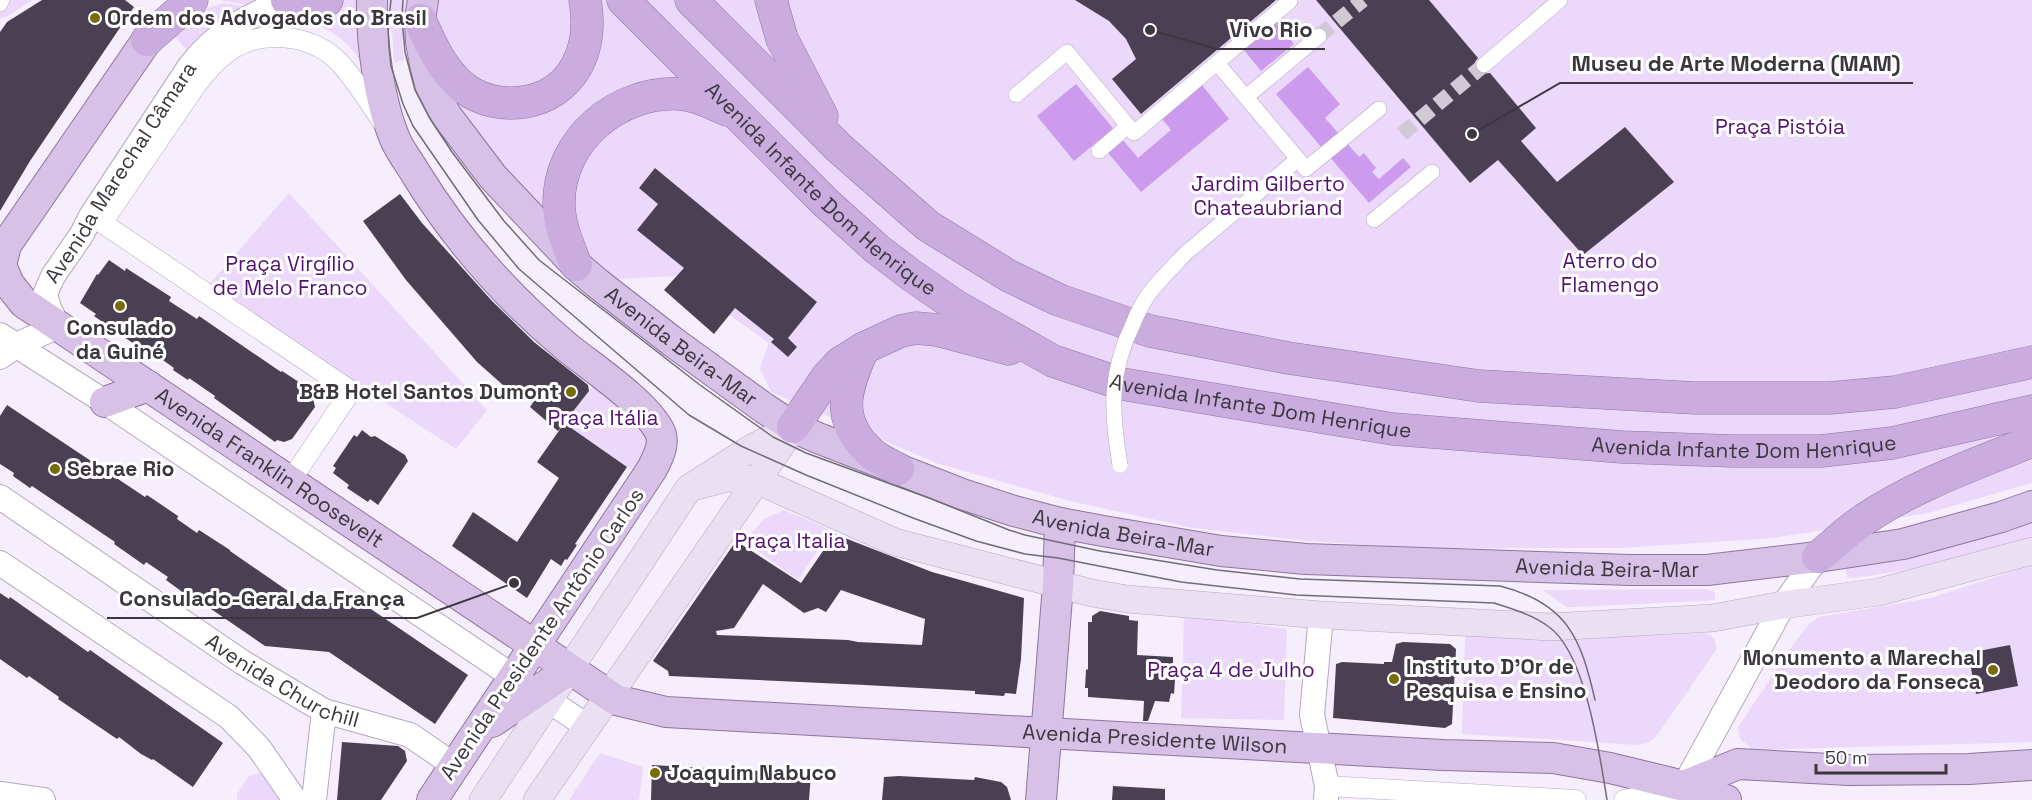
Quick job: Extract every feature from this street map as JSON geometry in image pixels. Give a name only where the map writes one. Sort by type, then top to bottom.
[{"type":"highway","points":[[147,40],[165,0]]},
{"type":"highway","points":[[147,40],[192,0]]},
{"type":"highway","points":[[286,0],[310,3],[327,0]]},
{"type":"highway","points":[[422,10],[439,59],[466,90],[499,103],[519,103],[542,97],[560,86],[571,74],[585,46],[587,14],[585,0]]},
{"type":"highway","name":"Avenida Infante Dom Henrique","points":[[623,0],[825,202],[911,275],[956,306],[1053,361],[1122,384],[1382,427],[1622,447],[1733,451],[1821,451],[1892,443],[2032,411]]},
{"type":"highway","name":"Avenida Infante Dom Henrique","points":[[691,0],[839,148],[928,226],[1009,276],[1059,300],[1150,331],[1288,358],[1479,386],[1695,398],[1830,398],[1895,392],[2032,362]]},
{"type":"highway","points":[[771,0],[782,39],[839,148]]},
{"type":"highway","points":[[576,265],[560,216],[560,191],[573,151],[596,123],[605,115],[629,103],[669,94],[692,96],[737,114]]},
{"type":"highway","points":[[794,427],[827,377],[840,363],[864,348],[901,331],[916,328],[937,330],[1053,361]]},
{"type":"highway","points":[[864,348],[849,379],[847,411],[855,433],[870,452],[898,469]]},
{"type":"highway","points":[[1818,557],[1864,520],[1899,499],[2032,441]]},
{"type":"main road","points":[[372,0],[377,69],[395,139]]},
{"type":"main road","name":"Avenida Beira-Mar","points":[[422,10],[421,42],[430,84],[446,115],[493,177],[576,265],[673,342],[794,427],[993,505],[1060,524],[1221,550],[1305,559],[1630,570],[1707,570],[1903,544],[2001,518],[2032,507]]},
{"type":"main road","points":[[3,249],[147,40]]},
{"type":"main road","name":"Avenida Presidente Antônio Carlos","points":[[395,139],[445,217],[508,292],[567,347],[624,392],[662,436],[661,449],[652,469],[535,646],[533,690],[483,800]]},
{"type":"main road","name":"Avenida Franklin Roosevelt","points":[[3,249],[1,265],[9,284],[24,303],[291,480],[569,670]]},
{"type":"main road","points":[[105,402],[148,386]]},
{"type":"main road","points":[[537,800],[794,427]]},
{"type":"main road","name":"Avenida Presidente Antônio Carlos","points":[[569,670],[689,488],[750,449],[794,427]]},
{"type":"main road","points":[[689,488],[728,478],[756,480],[895,542],[1058,585],[1128,598],[1321,615],[1550,627],[1713,618],[1784,605],[1879,592],[2032,551]]},
{"type":"main road","points":[[1041,800],[1058,585],[1060,524]]},
{"type":"main road","points":[[533,690],[569,670]]},
{"type":"main road","name":"Avenida Presidente Wilson","points":[[569,670],[608,696],[630,705],[666,712],[1443,756],[1553,758],[1610,768],[1682,793],[1726,800]]},
{"type":"main road","name":"Avenida Presidente Antônio Carlos","points":[[432,800],[478,732],[533,690]]},
{"type":"main road","points":[[1682,793],[1738,764],[1850,770],[1970,769],[2032,765]]},
{"type":"street","name":"Avenida Marechal Câmara","points":[[97,219],[167,98],[201,51],[241,20],[286,0]]},
{"type":"street","points":[[1484,65],[1560,0]]},
{"type":"street","points":[[1016,95],[1067,52],[1123,130],[1134,133],[1290,1]]},
{"type":"street","name":"Avenida Marechal Câmara","points":[[58,326],[45,294],[53,276],[82,234],[97,219],[205,73],[222,55],[240,44],[256,38],[277,36],[301,40],[327,52],[338,60],[395,139]]},
{"type":"street","points":[[1246,97],[1319,36]]},
{"type":"street","points":[[1217,63],[1306,169],[1379,109]]},
{"type":"street","points":[[1100,150],[1123,130]]},
{"type":"street","points":[[1120,465],[1115,435],[1116,370],[1121,351],[1147,297],[1186,253],[1298,159]]},
{"type":"street","points":[[1374,220],[1432,171]]},
{"type":"street","points":[[97,219],[351,391],[291,480]]},
{"type":"street","points":[[6,346],[58,326]]},
{"type":"street","name":"Avenida Franklin Roosevelt","points":[[6,346],[105,402],[588,727]]},
{"type":"street","name":"Avenida Churchill","points":[[0,497],[242,662],[324,711],[410,735],[455,766]]},
{"type":"street","points":[[1624,800],[1682,793],[1784,605],[1818,557]]},
{"type":"street","points":[[1770,562],[1779,571],[1785,585],[1784,605]]},
{"type":"street","points":[[0,563],[229,717],[259,748],[295,800]]},
{"type":"street","points":[[1321,615],[1312,715],[1327,793],[1576,800]]},
{"type":"street","points":[[314,800],[324,711]]},
{"type":"street","points":[[278,773],[291,773],[305,768],[319,757]]},
{"type":"street","points":[[0,794],[43,800]]},
{"type":"green space","points":[[0,0],[32,0],[0,19]]},
{"type":"green space","name":"Aterro do Flamengo","points":[[220,0],[2032,0],[2032,483],[1928,513],[1774,538],[1620,548],[1418,548],[1308,541],[1193,528],[1070,501],[936,463],[771,392],[760,368],[769,343],[675,276],[617,279],[603,274],[499,175],[411,46],[402,39],[404,60],[394,63],[392,31],[363,10],[361,63],[344,41],[312,24],[273,16],[270,27],[253,26],[274,13],[314,14],[350,8],[271,10]]},
{"type":"green space","points":[[224,3],[253,8],[190,54],[173,34],[196,15]]},
{"type":"green space","name":"Praça Virgílio de Melo Franco","points":[[289,193],[487,410],[456,449],[207,287]]},
{"type":"green space","name":"Praça Itália","points":[[597,381],[617,396],[648,438],[646,451],[633,471],[564,423]]},
{"type":"green space","name":"Praça Italia","points":[[784,510],[831,530],[798,580],[744,541],[764,519]]},
{"type":"green space","points":[[2032,520],[2032,538],[2010,545],[1920,567],[1875,575],[1847,577],[1846,569],[1849,566],[1915,556]]},
{"type":"green space","points":[[2032,565],[2032,742],[1754,750],[1740,739],[1738,727],[1795,642],[1809,624],[1819,617],[1930,598]]},
{"type":"green space","points":[[1705,589],[1715,592],[1715,599],[1571,607],[1567,607],[1543,590]]},
{"type":"green space","name":"Praça 4 de Julho","points":[[1184,615],[1287,629],[1284,720],[1181,718]]},
{"type":"green space","points":[[1704,633],[1714,638],[1716,650],[1658,734],[1650,742],[1639,745],[1462,734],[1465,634],[1614,636]]},
{"type":"green space","points":[[600,753],[643,767],[639,800],[569,800]]},
{"type":"green space","points":[[259,773],[285,800],[237,800],[237,794],[249,776]]},
{"type":"shaded area","points":[[1276,21],[1294,44],[1261,71],[1243,49]]},
{"type":"shaded area","points":[[1308,67],[1340,104],[1325,118],[1359,157],[1364,153],[1376,168],[1372,172],[1379,179],[1403,158],[1411,167],[1369,203],[1276,94]]},
{"type":"shaded area","points":[[1076,84],[1138,158],[1171,130],[1162,119],[1202,85],[1229,119],[1141,192],[1098,141],[1074,161],[1037,116]]},
{"type":"building","points":[[42,0],[125,0],[134,7],[30,161],[0,211],[0,32],[7,22]]},
{"type":"building","points":[[1075,0],[1276,0],[1141,114],[1112,79],[1136,59],[1126,39],[1109,21]]},
{"type":"building","points":[[1316,0],[1429,0],[1478,58],[1475,62],[1476,71],[1481,74],[1490,73],[1536,128],[1521,141],[1557,182],[1625,127],[1674,182],[1583,255],[1498,160],[1470,183]]},
{"type":"building","points":[[655,168],[817,302],[788,338],[797,347],[788,357],[771,342],[774,339],[735,308],[714,334],[664,290],[684,268],[637,230],[658,204],[639,188]]},
{"type":"building","points":[[400,194],[422,223],[492,301],[534,342],[588,385],[589,391],[564,423],[627,467],[575,544],[577,545],[567,560],[565,559],[561,566],[551,559],[527,598],[452,546],[473,512],[517,542],[559,478],[537,462],[563,425],[558,431],[530,407],[543,388],[513,394],[477,362],[406,280],[363,221]]},
{"type":"building","points":[[109,260],[125,271],[126,268],[171,297],[169,301],[197,319],[199,316],[311,390],[315,407],[292,439],[275,442],[214,398],[215,396],[173,370],[174,368],[139,343],[137,346],[94,316],[96,314],[80,303],[97,274]]},
{"type":"building","points":[[7,405],[145,497],[147,495],[178,516],[177,519],[197,533],[199,530],[288,591],[278,603],[362,603],[468,675],[435,724],[329,652],[265,646],[211,609],[196,602],[166,580],[168,577],[146,562],[144,565],[114,544],[115,542],[32,486],[30,488],[0,464],[0,416]]},
{"type":"building","points":[[362,430],[405,455],[408,461],[378,505],[370,499],[368,502],[347,488],[349,485],[333,473],[336,468],[333,466],[354,435],[357,437]]},
{"type":"building","points":[[832,533],[932,572],[1024,598],[1021,659],[1016,694],[1005,693],[1004,696],[975,694],[975,691],[669,676],[668,671],[653,661],[736,541],[801,583],[823,551],[821,549]],"holes":[[[763,584],[804,613],[818,608],[826,612],[841,590],[925,619],[922,645],[717,635],[716,631],[734,628]]]},
{"type":"building","points":[[0,593],[9,599],[10,597],[88,652],[90,650],[223,743],[193,787],[119,737],[117,739],[58,699],[59,697],[29,676],[27,678],[0,659]]},
{"type":"building","points":[[1100,611],[1129,616],[1129,620],[1138,621],[1137,655],[1173,657],[1173,665],[1176,665],[1174,694],[1171,693],[1169,702],[1155,701],[1148,721],[1143,721],[1144,701],[1088,697],[1088,688],[1085,688],[1086,670],[1088,669],[1088,622],[1092,622],[1092,616]]},
{"type":"building","name":"Instituto D’Or de Pesquisa e Ensino","points":[[1403,642],[1450,644],[1456,649],[1452,724],[1445,728],[1333,718],[1336,664],[1392,662],[1396,644]]},
{"type":"building","name":"Monumento a Marechal Deodoro da Fonseca","points":[[2010,645],[2018,686],[1976,694],[1968,653]]},
{"type":"building","points":[[342,742],[398,746],[405,751],[407,761],[381,800],[337,800]]},
{"type":"building","points":[[652,765],[811,774],[809,800],[651,800]]},
{"type":"building","points":[[884,777],[974,780],[975,777],[1001,782],[1007,787],[1011,800],[882,800]]},
{"type":"building","points":[[1113,786],[1165,789],[1165,800],[1112,800]]},
{"type":"tunnel","points":[[1319,36],[1363,0]]},
{"type":"tunnel","points":[[1402,134],[1484,65]]},
{"type":"tram line","points":[[391,0],[388,27],[391,66],[403,104],[413,126],[478,220],[519,269],[689,415],[741,446],[806,475],[976,541],[1025,554],[1058,558],[1181,582],[1296,595],[1494,603],[1523,613],[1549,627],[1562,640],[1573,659],[1589,707],[1607,800]]},
{"type":"tram line","points":[[403,0],[405,52],[415,90],[429,117],[452,152],[504,221],[539,260],[700,385],[773,437],[806,453],[1009,530],[1100,551],[1217,570],[1300,579],[1500,586],[1523,593],[1556,613],[1567,626],[1584,658],[1595,700]]},
{"type":"place","name":"Ordem dos Advogados do Brasil","points":[[95,18]]},
{"type":"place","name":"Vivo Rio","points":[[1150,30]]},
{"type":"place","name":"Museu de Arte Moderna (MAM)","points":[[1472,134]]},
{"type":"place","name":"Consulado da Guiné","points":[[120,306]]},
{"type":"place","name":"B&B Hotel Santos Dumont","points":[[571,392]]},
{"type":"place","name":"Sebrae Rio","points":[[55,469]]},
{"type":"place","name":"Consulado-Geral da França","points":[[514,583]]},
{"type":"place","name":"Monumento a Marechal Deodoro da Fonseca","points":[[1993,670]]},
{"type":"place","name":"Instituto D’Or de Pesquisa e Ensino","points":[[1394,679]]},
{"type":"place","name":"Joaquim Nabuco","points":[[655,773]]},
{"type":"park label","name":"Praça Pistóia","points":[[1780,127]]},
{"type":"park label","name":"Jardim Gilberto Chateaubriand","points":[[1268,196]]}]
